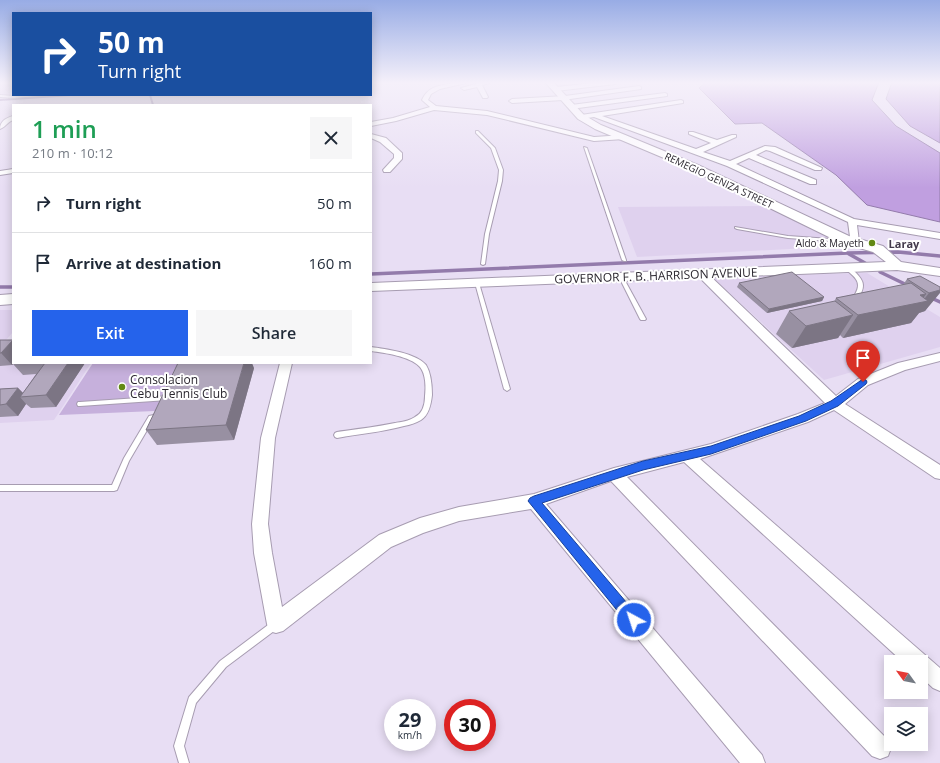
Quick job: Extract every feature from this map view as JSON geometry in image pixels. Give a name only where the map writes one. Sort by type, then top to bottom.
[{"type":"street","points":[[0,127],[4,125],[7,120],[12,118]]},
{"type":"street","points":[[372,124],[403,118]]},
{"type":"street","points":[[506,118],[594,139],[624,137]]},
{"type":"street","name":"REMEGIO GENIZA STREET","points":[[582,118],[598,127],[694,167],[833,234],[854,242],[871,245],[889,257]]},
{"type":"street","points":[[602,118],[698,151],[730,164],[852,220],[940,236]]},
{"type":"street","points":[[691,133],[718,143]]},
{"type":"street","points":[[372,136],[383,140],[398,153],[398,159],[387,170]]},
{"type":"street","points":[[698,151],[734,136]]},
{"type":"street","points":[[730,164],[765,148],[772,149],[818,168]]},
{"type":"street","points":[[749,155],[813,182]]},
{"type":"street","points":[[0,173],[12,171]]},
{"type":"street","points":[[852,220],[854,242]]},
{"type":"street","name":"GOVERNOR F. B. HARRISON AVENUE","points":[[372,287],[702,275],[769,269],[847,268],[889,257],[940,272]]},
{"type":"street","points":[[702,275],[835,404],[940,474]]},
{"type":"street","points":[[0,300],[12,300]]},
{"type":"street","points":[[286,364],[268,438],[260,524],[263,553],[276,624],[385,541],[420,526],[459,514],[534,501],[614,474],[711,450],[803,418],[835,404],[863,382],[902,366],[940,357]]},
{"type":"street","points":[[686,455],[910,655]]},
{"type":"street","points":[[614,474],[880,748]]},
{"type":"street","points":[[534,501],[754,763]]},
{"type":"street","points":[[928,670],[940,681]]},
{"type":"lane","points":[[477,132],[493,148],[501,170],[487,234],[483,264]]},
{"type":"lane","points":[[585,148],[624,260]]},
{"type":"lane","points":[[737,228],[788,237],[854,242]]},
{"type":"lane","points":[[847,268],[859,279],[861,284],[860,294],[850,303]]},
{"type":"lane","points":[[621,277],[643,319]]},
{"type":"lane","points":[[477,283],[507,389]]},
{"type":"lane","points":[[337,435],[391,426],[419,419],[427,411],[429,396],[423,366],[414,360],[391,352],[372,349]]},
{"type":"lane","points":[[0,488],[114,488],[126,460],[151,418],[162,415],[172,392]]},
{"type":"lane","points":[[80,404],[166,404]]},
{"type":"lane","points":[[184,763],[179,746],[192,700],[223,664],[276,624]]},
{"type":"shaded area","points":[[729,118],[888,118],[896,126],[940,153],[940,222],[867,205],[836,175],[762,123],[735,124]]},
{"type":"shaded area","points":[[903,118],[940,118],[940,143],[910,126]]},
{"type":"shaded area","points":[[765,206],[845,246],[637,257],[618,207]]},
{"type":"shaded area","points":[[867,273],[940,317],[940,347],[824,380],[712,277]]},
{"type":"shaded area","points":[[0,310],[12,310],[12,333],[0,347]]},
{"type":"shaded area","points":[[0,363],[90,364],[54,420],[0,423]]},
{"type":"shaded area","name":"Consolacion Cebu Tennis Club","points":[[92,364],[178,364],[155,411],[59,415]]},
{"type":"building","points":[[792,272],[824,297],[769,309],[739,283]]},
{"type":"building","points":[[920,276],[940,287],[940,290],[929,293],[907,279]]},
{"type":"building","points":[[911,283],[926,294],[920,295],[928,301],[858,315],[836,298]]},
{"type":"building","points":[[835,301],[853,315],[806,326],[789,311]]},
{"type":"building","points":[[0,340],[12,340],[1,353]]},
{"type":"building","points":[[44,364],[67,364],[46,395],[20,397]]},
{"type":"building","points":[[178,364],[244,364],[226,425],[146,430]]},
{"type":"building","points":[[18,388],[6,404],[0,405],[0,389]]},
{"type":"waterway","points":[[372,274],[848,253],[898,252],[940,256]]},
{"type":"waterway","points":[[849,254],[865,263]]},
{"type":"waterway","points":[[880,272],[909,286]]},
{"type":"waterway","points":[[0,287],[12,287]]},
{"type":"waterway","points":[[929,297],[940,302]]},
{"type":"place","name":"Aldo & Mayeth","points":[[872,243]]},
{"type":"place","name":"Consolacion Cebu Tennis Club","points":[[122,387]]},
{"type":"district","name":"Laray","points":[[904,244]]},
{"type":"route","points":[[634,620],[534,501],[544,499],[614,474],[711,450],[803,418],[835,404],[863,382]]}]
